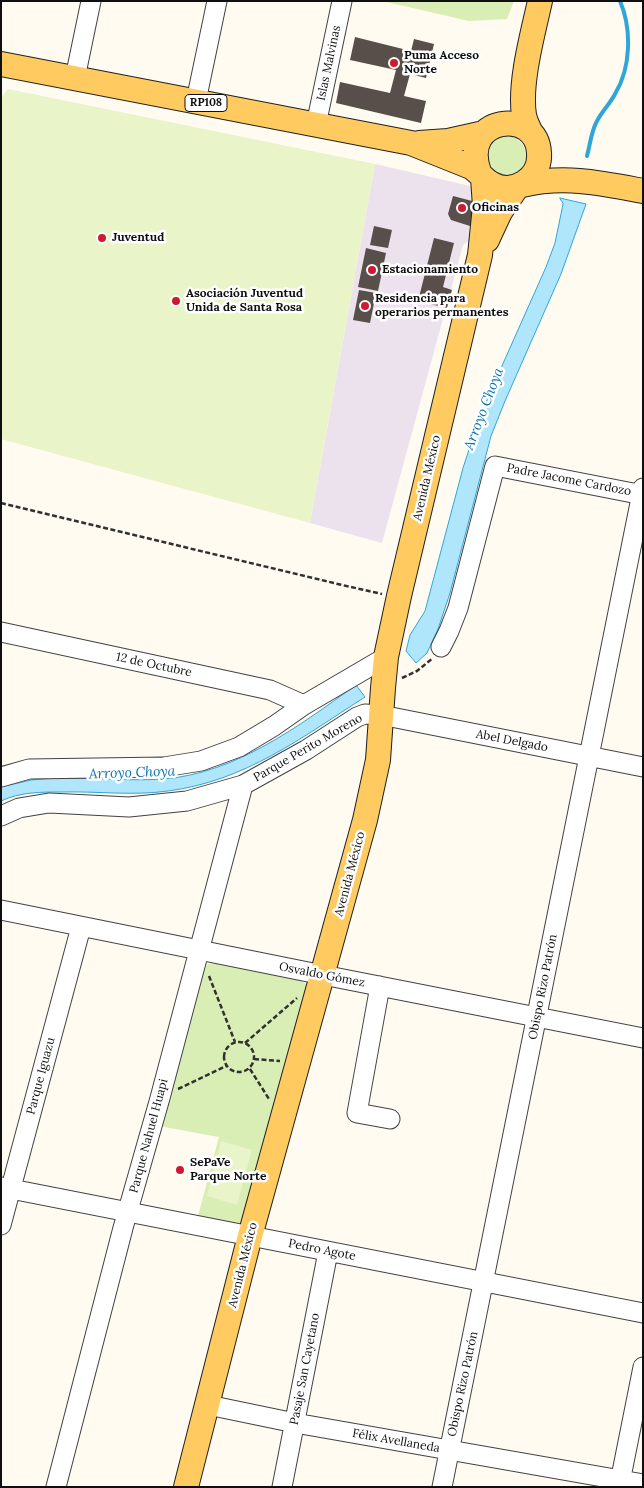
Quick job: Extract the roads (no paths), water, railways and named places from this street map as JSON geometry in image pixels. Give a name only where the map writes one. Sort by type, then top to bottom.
[{"type":"main road","points":[[520,186],[530,179],[536,171],[539,161],[539,151],[526,123],[523,92],[540,1]]},
{"type":"main road","name":"RP108","points":[[1,64],[412,143],[457,161],[481,175],[490,184],[499,187],[508,188],[546,181],[594,181],[643,191]]},
{"type":"main road","points":[[481,175],[476,162],[475,152],[478,142],[511,105],[525,77]]},
{"type":"main road","name":"RP108","points":[[412,143],[448,141],[488,130],[502,124],[513,124],[522,127],[534,137],[543,150],[557,162],[594,181]]},
{"type":"main road","name":"Avenida México","points":[[186,1487],[250,1236],[373,788],[378,760],[386,657],[480,255],[485,206],[481,175]]},
{"type":"main road","name":"Avenida México","points":[[480,255],[500,212],[520,186]]},
{"type":"street","points":[[75,78],[91,1]]},
{"type":"street","points":[[196,102],[217,1]]},
{"type":"street","name":"Islas Malvinas","points":[[316,125],[342,1]]},
{"type":"street","name":"Padre Jacome Cardozo","points":[[441,647],[450,631],[458,608],[495,466],[642,492]]},
{"type":"street","name":"Obispo Rizo Patrón","points":[[442,1487],[642,492]]},
{"type":"street","name":"12 de Octubre","points":[[1,632],[270,690],[304,706]]},
{"type":"street","points":[[1,776],[29,769],[164,767],[202,761],[239,747],[386,657]]},
{"type":"street","name":"Parque Perito Moreno","points":[[1,816],[19,808],[49,803],[129,807],[187,801],[243,785],[306,750],[357,717],[366,714],[381,716]]},
{"type":"street","name":"Abel Delgado","points":[[381,716],[643,767]]},
{"type":"street","name":"Parque Nahuel Huapi","points":[[56,1487],[123,1228],[160,1098],[243,785]]},
{"type":"street","name":"Osvaldo Gómez","points":[[1,910],[643,1038]]},
{"type":"street","name":"Parque Iguazu","points":[[1,1225],[6,1187],[81,927]]},
{"type":"street","points":[[380,986],[357,1113],[390,1118]]},
{"type":"street","name":"Pedro Agote","points":[[6,1187],[643,1313]]},
{"type":"street","name":"Pasaje San Cayetano","points":[[282,1487],[328,1252]]},
{"type":"street","points":[[619,1483],[643,1367]]},
{"type":"street","name":"Félix Avellaneda","points":[[208,1405],[619,1483],[643,1484]]},
{"type":"water","points":[[560,198],[586,204],[561,274],[491,436],[450,593],[438,629],[427,653],[416,663],[406,651],[410,635],[425,611],[463,468],[475,431],[555,243],[563,204]]},
{"type":"water","points":[[356,685],[365,697],[271,756],[222,778],[196,786],[168,791],[128,793],[38,792],[23,794],[1,801],[1,787],[31,780],[64,778],[164,779],[191,775],[216,768],[266,745]]},
{"type":"waterway","name":"Arroyo Choya","points":[[587,156],[594,127],[600,115],[613,98],[620,84],[627,61],[627,24],[620,1]]},
{"type":"place","name":"Puma Acceso Norte","points":[[394,63]]},
{"type":"place","name":"Oficinas","points":[[462,208]]},
{"type":"place","name":"Juventud","points":[[102,238]]},
{"type":"place","name":"Estacionamiento","points":[[372,270]]},
{"type":"place","name":"Asociación Juventud Unida de Santa Rosa","points":[[176,301]]},
{"type":"place","name":"Residencia para operarios permanentes","points":[[365,306]]},
{"type":"place","name":"SePaVe Parque Norte","points":[[180,1170]]}]
